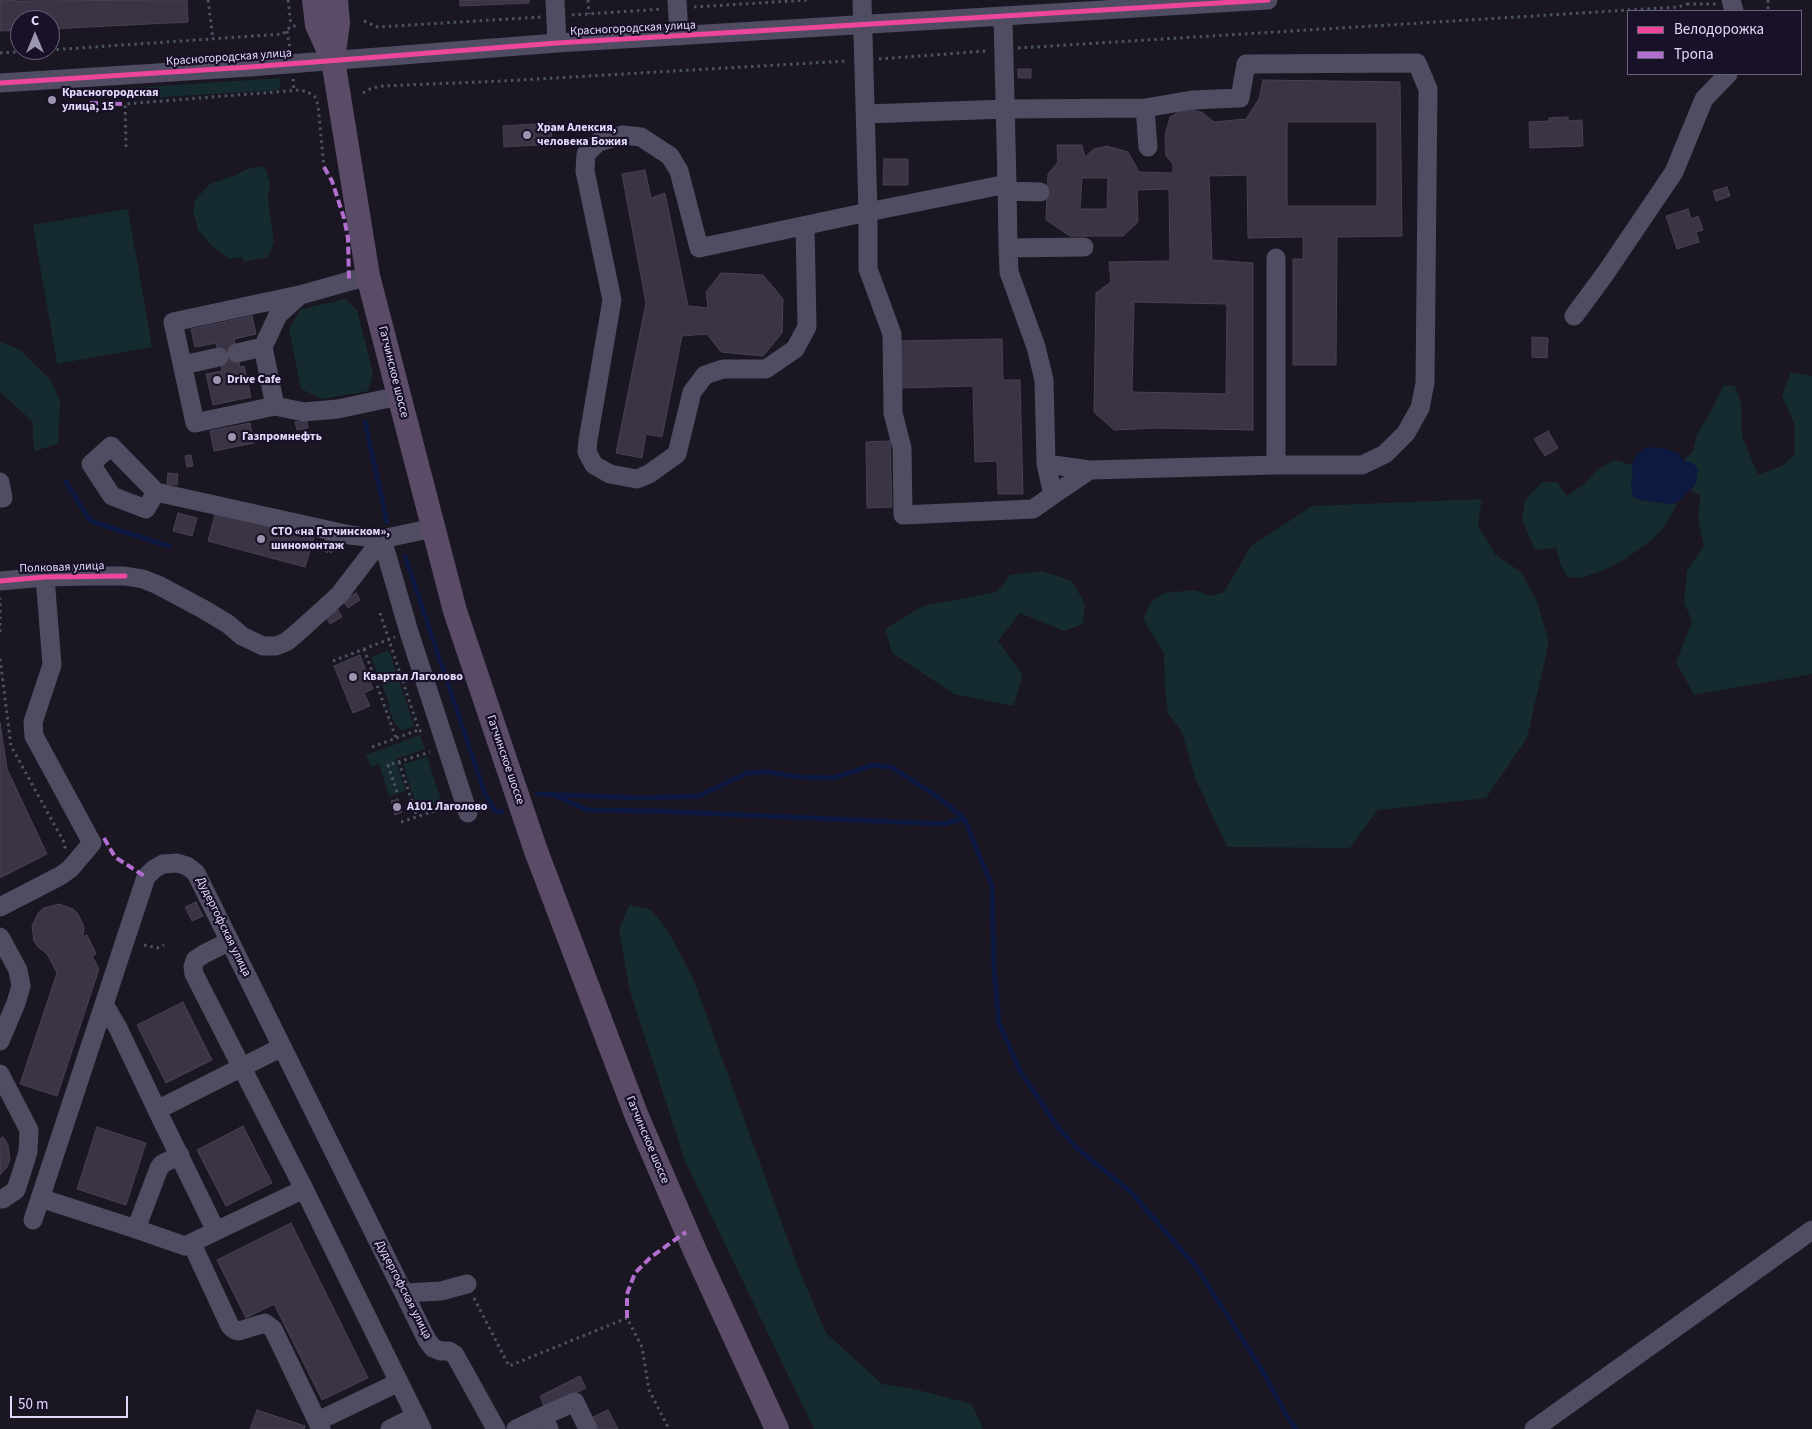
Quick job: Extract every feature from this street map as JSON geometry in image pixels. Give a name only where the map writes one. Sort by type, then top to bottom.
[{"type":"main road","name":"Гатчинское шоссе","points":[[314,0],[317,25],[333,60],[368,276],[455,611],[533,842],[640,1123],[695,1251],[777,1429]]},
{"type":"main road","name":"Гатчинское шоссе","points":[[333,60],[338,23],[336,0]]},
{"type":"street","points":[[862,0],[868,269],[892,334],[893,413],[902,448],[903,515],[1032,510],[1090,470]]},
{"type":"street","name":"Красногородская улица","points":[[0,83],[250,67],[557,43],[1268,0]]},
{"type":"street","points":[[1724,1],[1733,10]]},
{"type":"street","points":[[678,4],[679,36]]},
{"type":"street","points":[[555,8],[557,43]]},
{"type":"street","points":[[1004,17],[1010,272],[1036,347],[1044,380],[1046,464],[1053,495]]},
{"type":"street","points":[[866,114],[1006,109],[1145,108],[1192,100],[1240,98],[1246,64],[1417,63],[1428,89],[1425,383],[1420,408],[1406,433],[1384,454],[1362,465],[1276,465],[1090,470],[1046,464]]},
{"type":"street","points":[[1574,316],[1605,274],[1674,172],[1704,99],[1727,75]]},
{"type":"street","points":[[1145,108],[1148,147]]},
{"type":"street","points":[[805,226],[807,327],[795,349],[766,369],[723,369],[705,375],[692,392],[677,454],[649,474],[637,479],[610,474],[594,465],[587,452],[588,440],[612,300],[585,170],[586,154],[598,142],[623,135],[640,137],[670,156],[680,170],[700,248],[868,212],[1008,188],[1040,192]]},
{"type":"street","points":[[1008,248],[1084,247]]},
{"type":"street","points":[[1276,258],[1276,465]]},
{"type":"street","points":[[368,276],[300,295],[174,322],[195,423],[275,406],[304,412],[338,410],[399,396]]},
{"type":"street","points":[[275,406],[263,347],[278,315],[300,295]]},
{"type":"street","points":[[183,365],[263,347]]},
{"type":"street","points":[[0,482],[3,498],[0,498]]},
{"type":"street","points":[[156,492],[350,535],[382,539],[433,528]]},
{"type":"street","points":[[382,539],[409,632],[439,723],[438,749],[468,813]]},
{"type":"street","name":"Полковая улица","points":[[0,581],[45,577],[125,576],[143,579],[158,585],[211,614],[228,624],[242,636],[264,646],[276,646],[291,638],[339,595],[382,539]]},
{"type":"street","points":[[0,907],[60,876],[70,869],[92,843],[34,736],[33,722],[52,665],[45,577]]},
{"type":"street","name":"Дудергофская улица","points":[[33,1220],[146,877],[163,864],[178,863],[187,866],[196,873],[427,1340],[433,1348],[449,1351],[455,1355],[496,1429]]},
{"type":"street","points":[[0,938],[18,970],[22,986],[0,1042]]},
{"type":"street","points":[[230,941],[195,960],[194,974],[304,1189],[419,1423],[390,1429]]},
{"type":"street","points":[[104,1004],[118,1028],[216,1231]]},
{"type":"street","points":[[158,1110],[282,1047]]},
{"type":"street","points":[[0,1074],[29,1130],[28,1152],[16,1190],[0,1199]]},
{"type":"street","points":[[28,1152],[52,1160]]},
{"type":"street","points":[[136,1229],[159,1168],[162,1164],[180,1155]]},
{"type":"street","points":[[40,1198],[136,1229],[180,1246],[185,1246],[304,1189]]},
{"type":"street","points":[[1534,1429],[1812,1230]]},
{"type":"street","points":[[192,1244],[230,1326],[239,1331],[257,1324],[265,1324],[273,1329],[320,1425],[399,1382]]},
{"type":"street","points":[[404,1293],[441,1291],[467,1284]]},
{"type":"street","points":[[516,1429],[546,1423],[575,1402],[588,1429]]},
{"type":"path","points":[[208,0],[213,39]]},
{"type":"path","points":[[60,49],[283,34],[291,26],[288,0]]},
{"type":"path","points":[[588,0],[589,14]]},
{"type":"path","points":[[364,22],[378,27],[555,8],[589,14],[678,4],[808,0]]},
{"type":"path","points":[[1709,0],[1724,1]]},
{"type":"path","points":[[1630,10],[1678,7],[1687,2],[1724,1]]},
{"type":"path","points":[[363,93],[372,88],[382,86],[863,61],[1005,49],[1627,10]]},
{"type":"path","points":[[291,26],[302,25]]},
{"type":"path","points":[[287,31],[290,48]]},
{"type":"path","points":[[292,76],[294,91]]},
{"type":"path","points":[[126,147],[125,104],[294,91],[308,92],[315,97],[318,105],[324,167]]},
{"type":"path","points":[[0,595],[0,632]]},
{"type":"path","points":[[380,613],[419,730],[423,733],[425,739]]},
{"type":"path","points":[[333,661],[409,632]]},
{"type":"path","points":[[364,649],[396,738]]},
{"type":"path","points":[[0,659],[11,746],[65,844],[63,856]]},
{"type":"path","points":[[372,747],[439,723]]},
{"type":"path","points":[[427,746],[438,749]]},
{"type":"path","points":[[432,761],[438,749]]},
{"type":"path","points":[[397,792],[388,765],[438,749]]},
{"type":"path","points":[[400,762],[416,817]]},
{"type":"path","points":[[401,822],[447,807],[444,798]]},
{"type":"path","points":[[144,945],[157,948],[164,945]]},
{"type":"path","points":[[467,1284],[509,1366],[627,1318],[642,1347],[649,1390],[669,1429]]},
{"type":"green space","points":[[281,78],[280,88],[276,90],[132,99],[131,88]]},
{"type":"green space","points":[[264,166],[270,182],[268,199],[274,242],[268,257],[243,262],[242,257],[230,259],[213,247],[198,230],[193,210],[195,200],[210,184],[247,169]]},
{"type":"green space","points":[[128,209],[152,347],[57,364],[33,225]]},
{"type":"green space","points":[[346,299],[357,310],[373,373],[368,391],[322,399],[301,389],[289,328],[301,309]]},
{"type":"green space","points":[[0,342],[19,349],[51,380],[60,402],[58,444],[35,451],[33,422],[0,392]]},
{"type":"green space","points":[[1791,372],[1812,376],[1812,674],[1694,695],[1676,662],[1692,622],[1684,602],[1687,570],[1704,546],[1698,519],[1700,495],[1691,491],[1696,483],[1683,461],[1693,451],[1697,434],[1724,385],[1735,386],[1741,403],[1742,436],[1758,475],[1782,466],[1795,454],[1794,423],[1782,396]]},
{"type":"green space","points":[[1615,460],[1632,465],[1633,475],[1631,484],[1641,500],[1671,504],[1678,502],[1667,523],[1654,538],[1624,560],[1604,570],[1581,578],[1568,577],[1560,564],[1556,548],[1535,550],[1522,519],[1525,500],[1542,482],[1557,482],[1567,496],[1584,484],[1598,469]]},
{"type":"green space","points":[[1482,499],[1478,525],[1495,554],[1522,573],[1537,602],[1549,642],[1527,738],[1486,798],[1378,810],[1350,848],[1227,847],[1196,780],[1182,732],[1168,713],[1164,653],[1143,619],[1151,602],[1164,593],[1195,590],[1210,596],[1224,592],[1251,546],[1312,506]]},
{"type":"green space","points":[[1042,571],[1072,581],[1085,604],[1083,624],[1064,631],[1020,613],[998,641],[1023,676],[1013,706],[954,694],[892,653],[885,629],[923,606],[997,592],[1010,575]]},
{"type":"green space","points":[[389,650],[414,726],[401,730],[395,724],[388,707],[390,706],[371,657]]},
{"type":"green space","points":[[420,735],[425,749],[395,759],[406,791],[389,796],[379,764],[371,767],[366,755]]},
{"type":"green space","points":[[427,757],[442,803],[418,811],[403,764]]},
{"type":"green space","points":[[629,905],[650,909],[667,929],[693,978],[797,1265],[826,1333],[882,1384],[918,1390],[972,1404],[983,1429],[814,1429],[685,1161],[629,988],[619,929]]},
{"type":"water","points":[[1647,447],[1667,449],[1679,454],[1683,461],[1691,462],[1698,468],[1696,483],[1678,502],[1671,504],[1641,500],[1633,497],[1631,483],[1633,475],[1632,465],[1636,455]]},
{"type":"building","points":[[0,0],[187,0],[188,22],[60,28],[60,10],[10,10],[10,30],[0,31]]},
{"type":"building","points":[[460,0],[529,0],[529,3],[460,6]]},
{"type":"building","points":[[1018,69],[1031,69],[1031,78],[1018,78]]},
{"type":"building","points":[[1263,80],[1400,82],[1402,236],[1337,237],[1336,365],[1293,365],[1293,259],[1303,259],[1303,237],[1248,238],[1247,175],[1209,176],[1212,260],[1253,263],[1253,430],[1156,428],[1114,430],[1094,412],[1096,293],[1111,282],[1109,262],[1170,261],[1169,189],[1137,190],[1138,222],[1123,236],[1070,236],[1046,220],[1048,174],[1058,162],[1057,145],[1082,145],[1085,157],[1094,149],[1107,146],[1128,152],[1139,172],[1173,173],[1173,164],[1166,156],[1165,135],[1170,117],[1183,110],[1192,109],[1203,113],[1214,122],[1246,119],[1259,99]],"holes":[[[1287,122],[1377,122],[1377,206],[1287,206]],[[1082,178],[1108,178],[1107,209],[1080,209]],[[1134,302],[1227,304],[1226,394],[1132,392]]]},
{"type":"building","points":[[1568,117],[1568,121],[1582,120],[1583,146],[1530,148],[1529,122],[1549,121],[1549,118]]},
{"type":"building","name":"Храм Алексия, человека Божия","points":[[551,123],[552,144],[504,147],[503,126]]},
{"type":"building","points":[[884,159],[908,159],[908,185],[883,185]]},
{"type":"building","points":[[645,170],[651,198],[665,193],[688,306],[708,308],[706,292],[721,273],[763,275],[783,299],[782,333],[763,356],[721,352],[707,334],[682,336],[662,437],[646,434],[642,458],[616,453],[646,303],[622,174]]},
{"type":"building","points":[[1727,187],[1730,196],[1716,201],[1713,191]]},
{"type":"building","points":[[1688,209],[1691,219],[1698,216],[1703,230],[1696,232],[1699,242],[1677,249],[1666,216]]},
{"type":"building","points":[[252,316],[256,334],[234,339],[240,367],[244,366],[251,397],[213,405],[206,374],[222,371],[216,343],[195,347],[191,329]]},
{"type":"building","points":[[1532,337],[1548,338],[1547,358],[1532,357]]},
{"type":"building","points":[[1002,339],[1003,380],[1020,380],[1023,494],[998,494],[997,461],[975,462],[973,386],[900,388],[899,341]]},
{"type":"building","points":[[307,420],[308,428],[297,430],[295,422]]},
{"type":"building","name":"Газпромнефть","points":[[250,423],[254,443],[214,451],[210,431]]},
{"type":"building","points":[[1548,431],[1558,448],[1545,456],[1534,439]]},
{"type":"building","points":[[890,441],[892,507],[867,508],[866,442]]},
{"type":"building","points":[[191,455],[193,466],[187,467],[185,456]]},
{"type":"building","points":[[168,473],[178,474],[177,485],[167,484]]},
{"type":"building","name":"СТО «на Гатчинском», шиномонтаж","points":[[216,511],[314,538],[305,567],[208,541]]},
{"type":"building","points":[[178,513],[197,518],[192,536],[173,531]]},
{"type":"building","points":[[329,536],[341,541],[331,553],[328,550],[327,553],[320,547]]},
{"type":"building","points":[[356,593],[360,600],[348,608],[343,601]]},
{"type":"building","points":[[338,610],[342,617],[330,624],[326,617]]},
{"type":"building","name":"Квартал Лаголово","points":[[360,655],[373,689],[364,693],[370,706],[353,713],[334,666]]},
{"type":"building","points":[[0,723],[7,769],[47,854],[0,878],[1,839]]},
{"type":"building","name":"А101 Лаголово","points":[[398,799],[402,812],[395,815],[391,801]]},
{"type":"building","points":[[196,902],[203,916],[192,921],[185,907]]},
{"type":"building","points":[[59,904],[73,909],[78,914],[84,927],[83,937],[87,935],[96,954],[92,956],[99,969],[57,1096],[20,1084],[57,973],[47,954],[34,941],[32,926],[38,913],[44,908]]},
{"type":"building","points":[[183,1002],[212,1060],[166,1083],[137,1025]]},
{"type":"building","points":[[243,1126],[272,1183],[226,1206],[197,1150]]},
{"type":"building","points":[[97,1127],[146,1143],[126,1205],[77,1189]]},
{"type":"building","points":[[3,1137],[8,1145],[10,1159],[7,1167],[0,1175],[0,1139]]},
{"type":"building","points":[[291,1223],[368,1378],[322,1400],[274,1304],[246,1318],[217,1260]]},
{"type":"building","points":[[580,1376],[586,1388],[545,1408],[540,1396]]},
{"type":"building","points":[[257,1410],[305,1426],[304,1429],[250,1429]]},
{"type":"building","points":[[608,1410],[618,1429],[597,1429],[591,1418]]},
{"type":"waterway","points":[[365,422],[387,522]]},
{"type":"waterway","points":[[66,482],[89,519],[96,523],[169,546]]},
{"type":"waterway","points":[[405,556],[485,794],[495,811],[502,812]]},
{"type":"waterway","points":[[537,794],[641,798],[699,796],[747,773],[768,772],[799,777],[833,778],[873,765],[891,767],[938,797],[964,818],[992,886],[994,968],[999,1023],[1020,1071],[1060,1130],[1079,1150],[1131,1192],[1197,1268],[1262,1370],[1296,1429]]},
{"type":"waterway","points":[[557,796],[587,810],[656,811],[944,824],[964,818]]},
{"type":"marked path","points":[[90,103],[125,104]]},
{"type":"marked path","points":[[324,167],[332,181],[344,218],[348,238],[349,281]]},
{"type":"marked path","points":[[104,838],[115,857],[146,877]]},
{"type":"marked path","points":[[627,1318],[627,1294],[635,1273],[651,1257],[686,1232]]},
{"type":"cycle path","points":[[0,83],[250,67],[557,43],[1268,0]]},
{"type":"cycle path","points":[[0,581],[45,577],[125,576]]},
{"type":"place","name":"Красногородская улица, 15","points":[[52,100]]},
{"type":"place","name":"Храм Алексия, человека Божия","points":[[527,135]]},
{"type":"place","name":"Drive Cafe","points":[[217,380]]},
{"type":"place","name":"Газпромнефть","points":[[232,437]]},
{"type":"place","name":"СТО «на Гатчинском», шиномонтаж","points":[[261,539]]},
{"type":"place","name":"Квартал Лаголово","points":[[353,677]]},
{"type":"place","name":"А101 Лаголово","points":[[397,807]]}]
